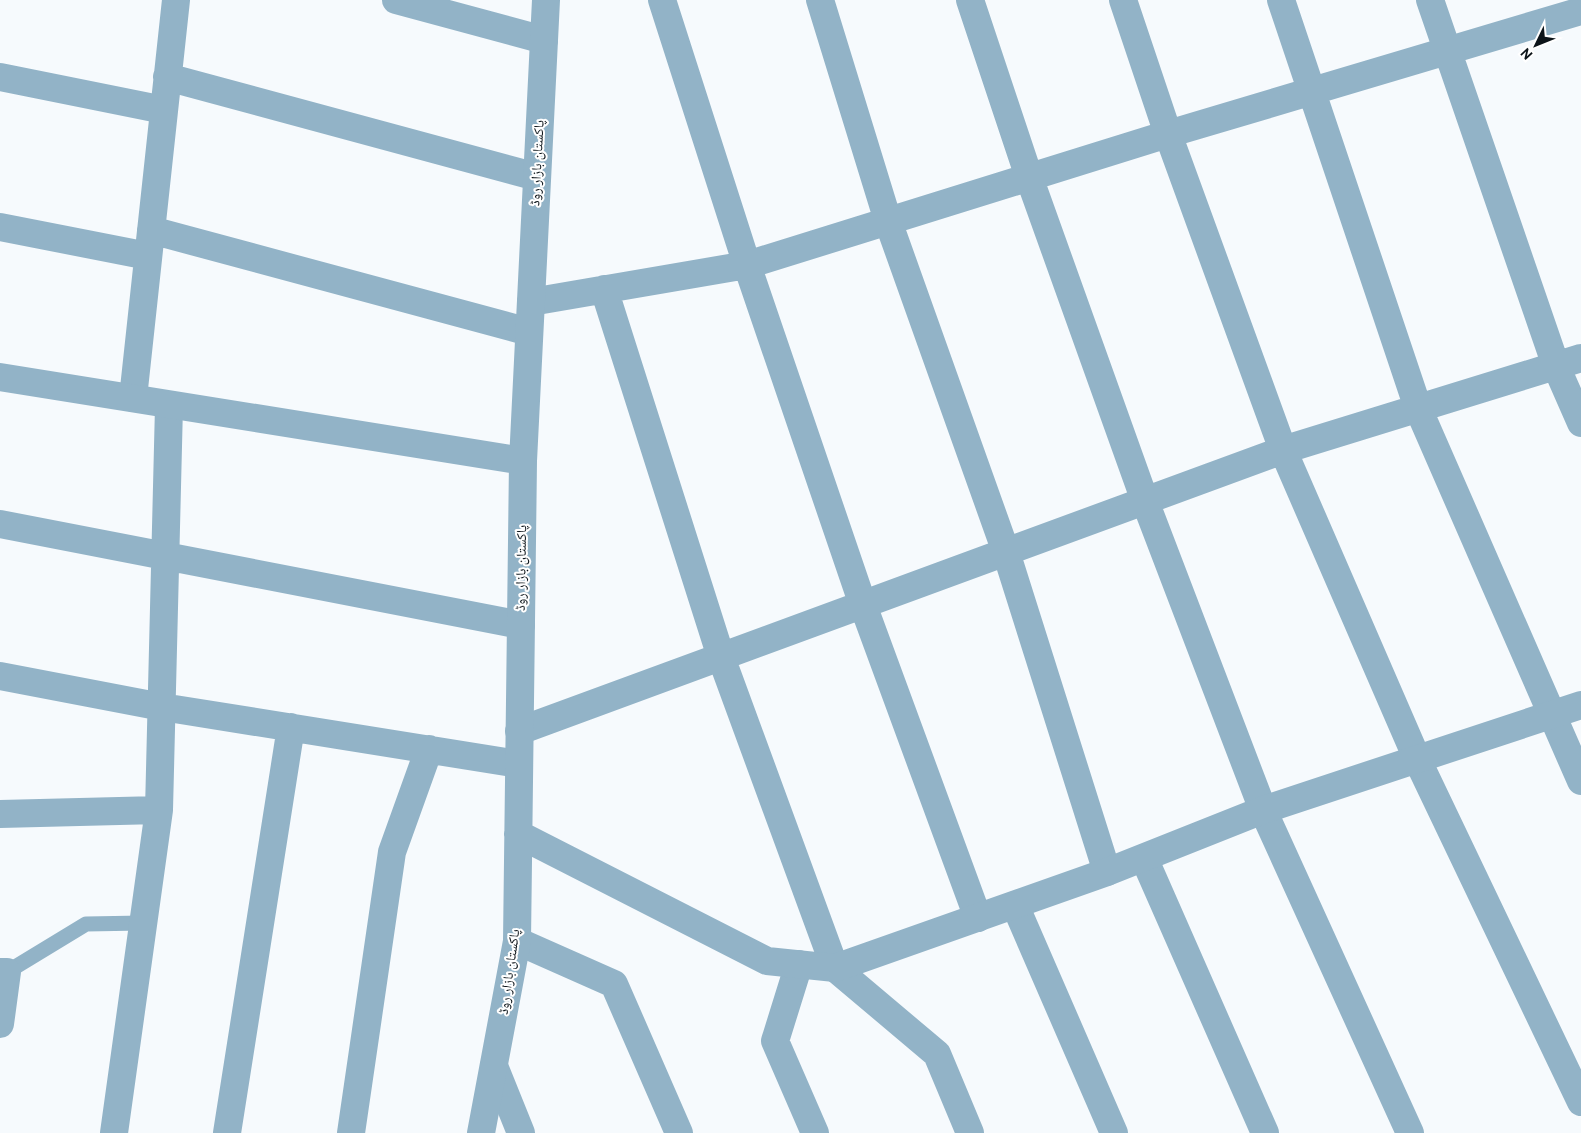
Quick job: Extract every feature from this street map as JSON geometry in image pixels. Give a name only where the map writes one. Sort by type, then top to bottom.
[{"type":"street","points":[[133,398],[176,0]]},
{"type":"street","points":[[396,0],[544,40]]},
{"type":"street","name":"پاکستان بازار روڈ","points":[[481,1133],[517,941],[523,461],[546,0]]},
{"type":"street","points":[[662,0],[747,265],[864,604],[978,918]]},
{"type":"street","points":[[820,0],[888,221],[1006,552],[1108,872]]},
{"type":"street","points":[[970,0],[1029,177],[1145,501],[1263,810],[1410,1133]]},
{"type":"street","points":[[1123,0],[1168,134],[1283,450],[1418,760],[1581,1102]]},
{"type":"street","points":[[1281,0],[1310,92],[1418,408],[1550,715],[1581,781]]},
{"type":"street","points":[[1430,0],[1569,362],[1581,423]]},
{"type":"street","points":[[531,302],[747,265],[1168,134],[1448,51],[1580,9]]},
{"type":"street","points":[[0,77],[164,110]]},
{"type":"street","points":[[167,77],[537,177]]},
{"type":"street","points":[[0,226],[150,243],[529,332]]},
{"type":"street","points":[[604,289],[721,657],[834,968],[937,1054],[970,1133]]},
{"type":"street","points":[[520,731],[1283,450],[1569,362]]},
{"type":"street","points":[[0,377],[133,398],[169,406],[523,461]]},
{"type":"street","points":[[114,1133],[159,810],[169,406]]},
{"type":"street","points":[[0,524],[521,626]]},
{"type":"street","points":[[0,676],[162,707],[519,764]]},
{"type":"street","points":[[518,834],[766,961],[834,968],[1108,872],[1263,810],[1581,705]]},
{"type":"street","points":[[227,1133],[291,727]]},
{"type":"street","points":[[351,1133],[392,852],[429,749]]},
{"type":"street","points":[[0,814],[159,810]]},
{"type":"street","points":[[1144,858],[1265,1133]]},
{"type":"street","points":[[1015,905],[1114,1133]]},
{"type":"street","points":[[517,941],[614,984],[679,1133]]},
{"type":"street","points":[[799,964],[775,1041],[815,1133]]},
{"type":"street","points":[[0,1024],[4,972]]},
{"type":"street","points":[[494,1066],[521,1133]]},
{"type":"lane","points":[[4,972],[86,924],[143,923]]}]
